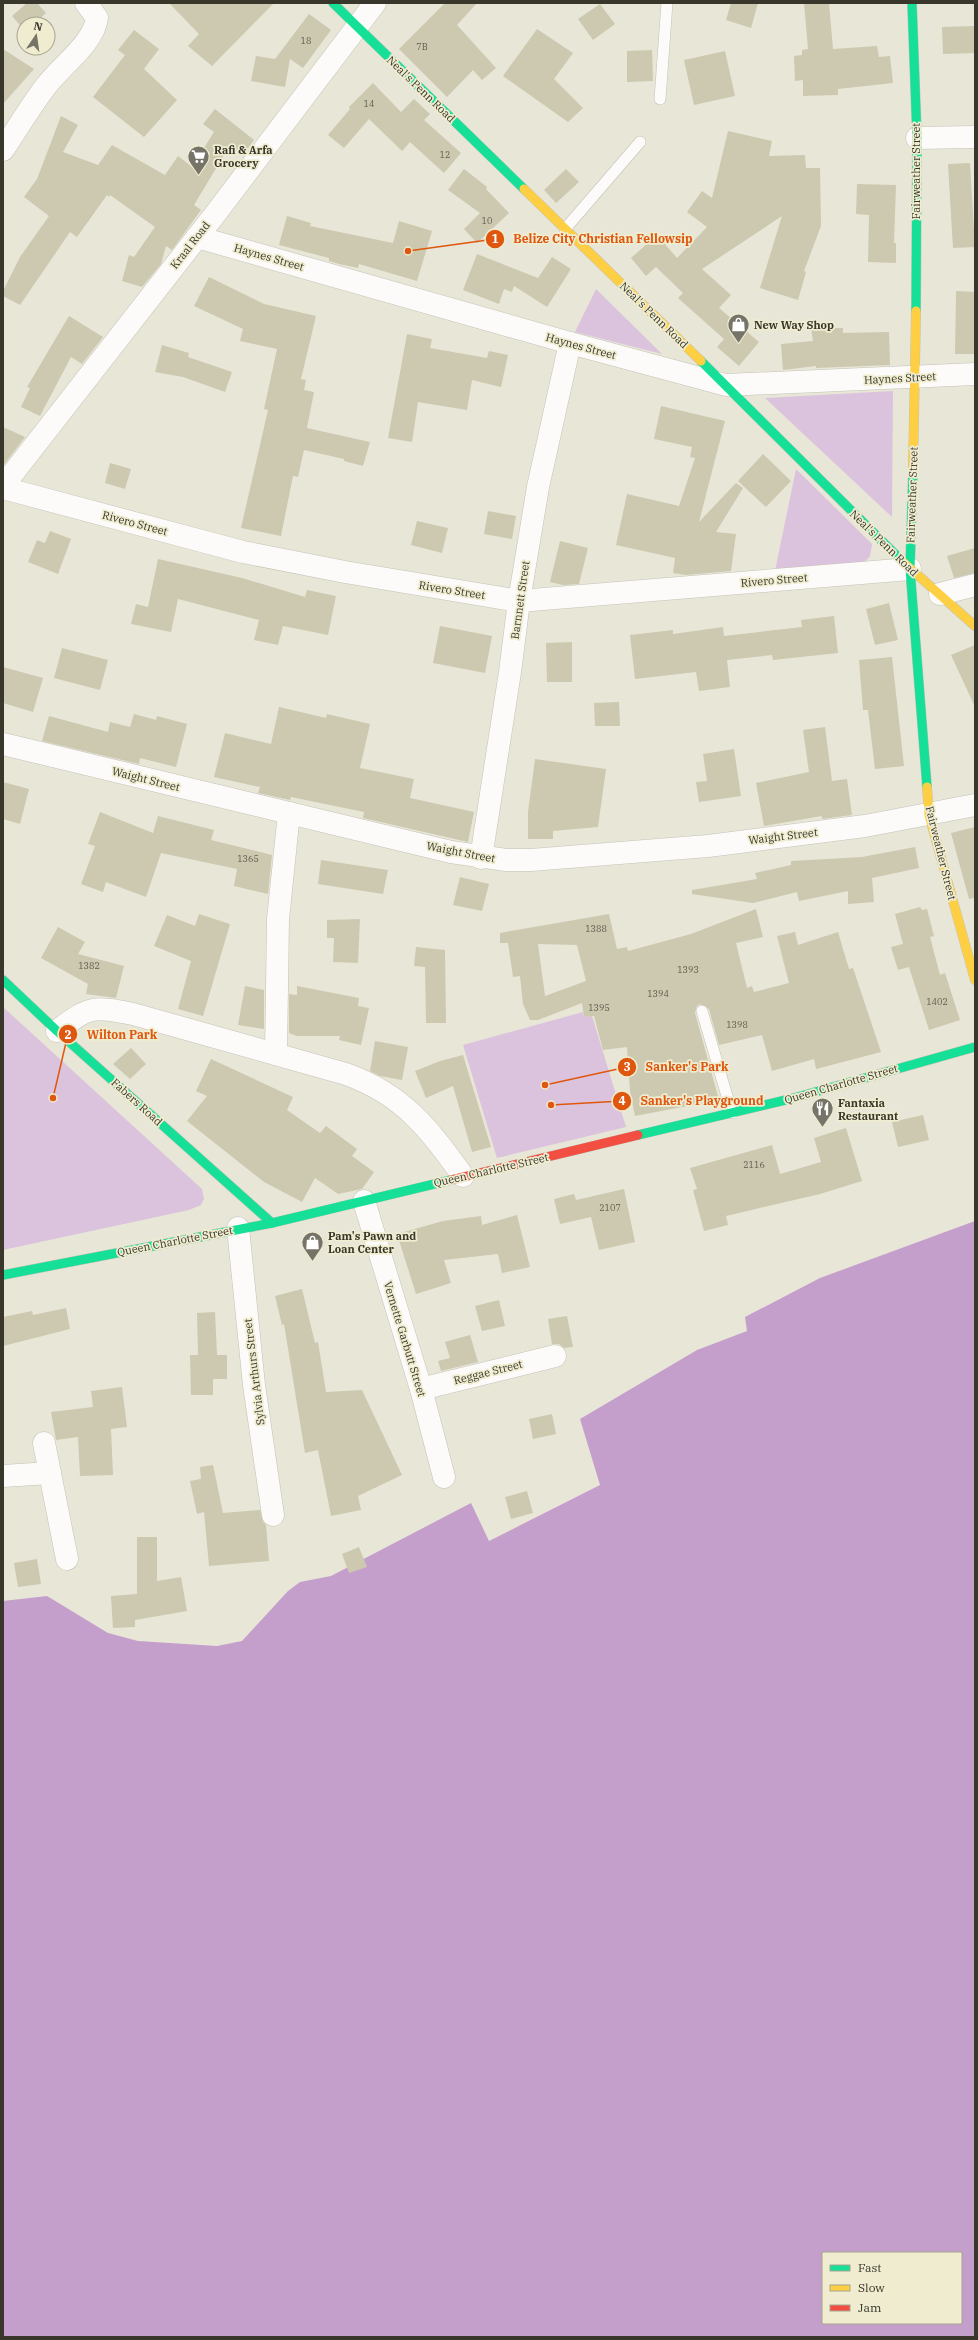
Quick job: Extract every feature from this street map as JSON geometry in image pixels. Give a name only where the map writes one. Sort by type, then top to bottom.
[{"type":"street","name":"Neal's Penn Road","points":[[333,3],[726,385],[910,569],[975,626]]},
{"type":"street","name":"Kraal Road","points":[[3,487],[197,237],[375,3]]},
{"type":"street","name":"Fairweather Street","points":[[912,3],[917,138],[916,377],[910,569],[929,815],[975,980]]},
{"type":"street","points":[[3,150],[46,85],[91,36],[96,26],[92,11]]},
{"type":"street","points":[[917,138],[975,137]]},
{"type":"street","name":"Haynes Street","points":[[197,237],[570,343],[726,385],[975,374]]},
{"type":"street","name":"Barnnett Street","points":[[481,858],[510,672],[518,601],[538,487],[570,343]]},
{"type":"street","name":"Rivero Street","points":[[3,487],[242,552],[345,572],[518,601],[910,569]]},
{"type":"street","points":[[940,594],[975,585]]},
{"type":"street","name":"Waight Street","points":[[3,744],[481,858],[531,860],[708,846],[929,815],[975,806]]},
{"type":"street","points":[[276,1054],[278,919],[289,813]]},
{"type":"street","name":"Fabers Road","points":[[3,980],[57,1031],[272,1222]]},
{"type":"street","points":[[57,1031],[82,1012],[93,1009],[109,1009],[133,1014],[276,1054],[368,1082],[391,1096],[415,1115],[463,1176]]},
{"type":"street","name":"Queen Charlotte Street","points":[[3,1275],[272,1222],[364,1201],[463,1176],[732,1113],[975,1047]]},
{"type":"street","name":"Vernette Garbutt Street","points":[[364,1201],[421,1389],[444,1477]]},
{"type":"street","name":"Sylvia Arthurs Street","points":[[238,1228],[254,1385],[273,1515]]},
{"type":"street","name":"Reggae Street","points":[[421,1389],[555,1356]]},
{"type":"street","points":[[44,1443],[67,1558]]},
{"type":"street","points":[[3,1476],[50,1473]]},
{"type":"lane","points":[[660,99],[667,3]]},
{"type":"lane","points":[[565,229],[640,142]]},
{"type":"lane","points":[[702,1011],[732,1113]]},
{"type":"shaded area","points":[[596,289],[662,354],[575,332]]},
{"type":"shaded area","points":[[893,391],[892,517],[765,398]]},
{"type":"shaded area","points":[[796,469],[872,544],[870,556],[863,564],[775,571]]},
{"type":"shaded area","points":[[3,1007],[202,1189],[204,1199],[201,1205],[189,1210],[3,1250]]},
{"type":"shaded area","points":[[583,1012],[584,1017],[592,1016],[626,1127],[497,1158],[463,1045]]},
{"type":"shaded area","points":[[975,1221],[975,2337],[3,2337],[3,1601],[47,1596],[108,1633],[138,1641],[217,1646],[242,1641],[288,1591],[300,1582],[331,1576],[471,1503],[489,1541],[600,1485],[580,1419],[697,1350],[747,1331],[745,1317],[820,1278]]},
{"type":"building","points":[[27,3],[37,3],[46,13],[42,16],[16,16],[16,21],[12,16]]},
{"type":"building","points":[[169,3],[274,3],[212,66],[188,46],[199,34]]},
{"type":"building","points":[[445,3],[477,3],[457,25],[496,68],[482,80],[473,70],[447,97],[399,49]]},
{"type":"building","points":[[731,3],[758,3],[751,28],[726,20]]},
{"type":"building","points":[[804,3],[829,3],[833,49],[877,46],[879,57],[890,56],[893,83],[838,89],[838,95],[803,96],[803,80],[795,81],[794,56],[802,55],[802,50],[808,49]]},
{"type":"building","points":[[600,4],[615,24],[593,40],[578,19]]},
{"type":"building","points":[[309,14],[331,30],[303,68],[290,59],[285,87],[251,81],[256,56],[275,59]]},
{"type":"building","points":[[975,26],[975,53],[943,54],[942,27]]},
{"type":"building","points":[[537,29],[573,53],[554,79],[583,108],[568,122],[503,76]]},
{"type":"building","points":[[134,30],[159,49],[144,69],[177,100],[144,137],[93,97],[125,55],[118,50]]},
{"type":"building","points":[[3,49],[34,69],[3,104]]},
{"type":"building","points":[[652,50],[653,81],[627,82],[627,51]]},
{"type":"building","points":[[725,51],[735,96],[694,105],[684,60]]},
{"type":"building","points":[[373,83],[401,112],[414,99],[430,114],[424,120],[461,153],[444,173],[410,142],[402,151],[369,119],[344,148],[328,135],[350,109],[349,107]]},
{"type":"building","points":[[215,109],[254,140],[243,155],[230,145],[194,205],[201,210],[172,250],[166,246],[161,264],[142,287],[122,281],[129,255],[134,257],[155,227],[110,195],[109,197],[107,195],[77,237],[70,232],[20,305],[3,296],[3,291],[20,257],[49,216],[24,197],[37,179],[61,116],[78,125],[63,152],[98,165],[112,145],[165,175],[178,156],[192,167],[214,132],[203,124]]},
{"type":"building","points":[[728,131],[772,141],[769,156],[805,155],[806,168],[820,168],[821,226],[804,271],[806,272],[798,300],[760,288],[782,216],[702,269],[731,295],[719,308],[759,342],[739,366],[717,347],[724,339],[678,298],[683,293],[656,267],[646,276],[631,258],[657,235],[677,258],[707,227],[687,212],[702,191],[712,198]]},
{"type":"building","points":[[970,163],[975,247],[953,248],[948,164]]},
{"type":"building","points":[[464,169],[487,187],[486,189],[509,213],[477,243],[464,229],[480,213],[448,190]]},
{"type":"building","points":[[566,169],[579,182],[556,203],[544,190]]},
{"type":"building","points":[[857,184],[896,185],[894,243],[896,243],[896,263],[868,262],[869,215],[856,214]]},
{"type":"building","points":[[287,216],[311,223],[310,226],[393,243],[399,221],[432,231],[417,281],[359,264],[358,268],[339,264],[329,261],[329,258],[279,245]]},
{"type":"building","points":[[477,254],[538,278],[552,257],[571,269],[547,307],[514,286],[512,292],[504,289],[499,304],[463,290]]},
{"type":"building","points":[[209,277],[264,304],[316,316],[301,379],[306,380],[304,390],[314,392],[307,428],[370,442],[363,466],[344,461],[344,459],[304,450],[298,477],[293,476],[281,536],[241,528],[268,410],[264,409],[277,349],[240,341],[243,329],[194,306]]},
{"type":"building","points":[[956,291],[975,292],[975,354],[955,354]]},
{"type":"building","points":[[69,316],[103,337],[82,364],[71,357],[40,416],[21,407],[30,388],[27,387]]},
{"type":"building","points":[[811,328],[843,328],[843,333],[889,332],[890,365],[816,368],[816,366],[783,370],[781,344],[813,341]]},
{"type":"building","points":[[407,334],[432,339],[430,348],[487,358],[489,351],[508,355],[501,387],[472,380],[467,410],[418,402],[412,442],[388,438]]},
{"type":"building","points":[[162,345],[189,353],[188,357],[232,372],[225,392],[183,377],[155,372]]},
{"type":"building","points":[[661,406],[725,421],[699,522],[736,483],[743,488],[716,532],[736,534],[731,571],[686,575],[673,573],[675,558],[616,545],[627,494],[679,506],[695,458],[690,457],[692,447],[654,439]]},
{"type":"building","points":[[3,427],[25,437],[3,466]]},
{"type":"building","points":[[763,454],[791,481],[766,507],[738,481]]},
{"type":"building","points":[[110,463],[131,469],[125,489],[105,483]]},
{"type":"building","points":[[488,511],[516,516],[512,539],[484,534]]},
{"type":"building","points":[[417,521],[448,528],[442,553],[411,545]]},
{"type":"building","points":[[50,531],[71,539],[58,574],[28,562],[37,540],[45,543]]},
{"type":"building","points":[[560,541],[588,548],[579,584],[563,585],[550,582]]},
{"type":"building","points":[[975,548],[975,573],[954,578],[947,556]]},
{"type":"building","points":[[158,559],[242,578],[305,597],[307,590],[336,596],[328,635],[283,626],[278,645],[254,640],[259,620],[178,599],[171,632],[131,624],[136,604],[148,607]]},
{"type":"building","points":[[889,603],[898,640],[875,645],[866,609]]},
{"type":"building","points":[[834,616],[838,653],[773,660],[772,655],[727,660],[730,687],[699,691],[696,672],[635,679],[630,635],[673,630],[673,634],[723,627],[724,636],[802,627],[801,620]]},
{"type":"building","points":[[440,626],[492,636],[485,673],[433,663]]},
{"type":"building","points":[[572,642],[572,682],[547,682],[546,643]]},
{"type":"building","points":[[975,645],[975,707],[951,655]]},
{"type":"building","points":[[62,648],[108,660],[100,690],[54,678]]},
{"type":"building","points":[[892,657],[904,766],[875,769],[868,710],[863,710],[859,660]]},
{"type":"building","points":[[3,667],[43,678],[33,712],[3,703]]},
{"type":"building","points":[[619,702],[620,726],[595,726],[594,703]]},
{"type":"building","points":[[279,707],[326,718],[327,714],[370,724],[360,768],[414,779],[410,798],[474,812],[468,842],[363,818],[364,812],[291,797],[290,800],[258,793],[260,787],[214,777],[225,733],[271,744]]},
{"type":"building","points":[[134,714],[156,720],[157,716],[187,724],[176,767],[140,758],[139,764],[42,741],[49,716],[108,732],[110,722],[130,727]]},
{"type":"building","points":[[825,727],[832,781],[847,779],[852,815],[822,819],[822,816],[764,826],[756,783],[809,772],[803,730]]},
{"type":"building","points":[[734,749],[741,796],[699,802],[696,782],[707,781],[703,754]]},
{"type":"building","points":[[535,759],[606,769],[598,827],[553,831],[553,839],[528,839],[528,812]]},
{"type":"building","points":[[3,782],[29,789],[20,824],[3,819]]},
{"type":"building","points":[[100,812],[153,833],[158,816],[214,830],[211,840],[272,855],[268,894],[234,886],[237,869],[161,853],[146,897],[106,882],[103,892],[81,884],[95,846],[88,844]]},
{"type":"building","points":[[975,827],[975,898],[969,899],[951,833]]},
{"type":"building","points":[[915,847],[919,868],[872,878],[874,902],[848,904],[848,891],[799,901],[797,892],[753,903],[692,894],[692,890],[757,879],[755,873],[791,865],[791,861],[862,857]]},
{"type":"building","points":[[321,860],[388,870],[383,894],[318,884]]},
{"type":"building","points":[[460,877],[489,884],[482,911],[453,905]]},
{"type":"building","points":[[920,907],[922,910],[927,909],[934,936],[930,937],[940,975],[945,973],[960,1020],[929,1030],[909,967],[898,970],[891,947],[903,944],[895,914]]},
{"type":"building","points":[[756,909],[763,937],[736,943],[747,988],[752,986],[754,992],[789,983],[777,936],[795,932],[798,945],[838,932],[849,969],[853,968],[881,1052],[816,1069],[814,1059],[772,1071],[762,1035],[719,1045],[709,1009],[700,1004],[697,1006],[695,1013],[719,1100],[635,1116],[630,1092],[627,1047],[603,1050],[594,1016],[584,1017],[582,1003],[538,1020],[530,1020],[523,1004],[520,976],[513,977],[508,943],[500,943],[500,933],[609,914],[617,949],[627,947],[628,951],[691,934]],"holes":[[[538,944],[577,945],[586,981],[545,996]]]},
{"type":"building","points":[[199,914],[230,924],[203,1016],[178,1009],[191,961],[154,946],[167,915],[195,926]]},
{"type":"building","points":[[360,919],[358,963],[333,962],[334,938],[327,938],[327,920]]},
{"type":"building","points":[[58,927],[85,942],[78,954],[124,966],[116,998],[86,994],[88,984],[41,958]]},
{"type":"building","points":[[416,947],[445,950],[446,1023],[426,1023],[425,967],[414,966]]},
{"type":"building","points":[[245,986],[264,990],[264,1029],[238,1025]]},
{"type":"building","points":[[297,986],[359,998],[358,1006],[369,1008],[361,1045],[339,1040],[340,1036],[297,1036],[289,1033],[289,994],[297,995]]},
{"type":"building","points":[[375,1041],[408,1047],[402,1080],[380,1076],[370,1071]]},
{"type":"building","points":[[131,1048],[146,1064],[130,1079],[113,1064]]},
{"type":"building","points":[[463,1055],[491,1147],[472,1152],[453,1086],[426,1098],[415,1071],[440,1061]]},
{"type":"building","points":[[211,1059],[293,1097],[287,1110],[320,1133],[326,1126],[357,1149],[352,1156],[374,1172],[362,1189],[338,1194],[315,1178],[302,1202],[264,1182],[187,1121],[207,1096],[196,1091]]},
{"type":"building","points":[[923,1115],[929,1140],[898,1147],[892,1122]]},
{"type":"building","points":[[846,1128],[862,1181],[820,1194],[726,1216],[728,1225],[704,1231],[693,1190],[697,1189],[690,1168],[772,1145],[780,1174],[821,1162],[814,1138]]},
{"type":"building","points":[[624,1189],[635,1242],[599,1250],[591,1217],[560,1224],[554,1199],[574,1194],[576,1200]]},
{"type":"building","points":[[517,1215],[530,1267],[502,1273],[498,1254],[444,1260],[451,1283],[416,1294],[397,1234],[443,1221],[481,1216],[482,1225]]},
{"type":"building","points":[[302,1289],[315,1343],[318,1342],[326,1392],[362,1390],[402,1475],[358,1496],[361,1510],[331,1516],[318,1450],[305,1453],[284,1324],[282,1325],[275,1296]]},
{"type":"building","points":[[499,1300],[505,1326],[482,1331],[475,1306]]},
{"type":"building","points":[[66,1308],[70,1329],[3,1346],[3,1317],[32,1311],[33,1315]]},
{"type":"building","points":[[215,1312],[217,1355],[227,1355],[227,1379],[213,1379],[213,1395],[191,1395],[190,1355],[198,1355],[197,1313]]},
{"type":"building","points":[[567,1316],[573,1347],[564,1348],[559,1344],[552,1344],[548,1319]]},
{"type":"building","points":[[470,1335],[478,1362],[441,1371],[438,1361],[450,1358],[445,1342]]},
{"type":"building","points":[[122,1387],[127,1427],[111,1429],[113,1475],[80,1476],[78,1437],[56,1440],[51,1412],[93,1407],[91,1391]]},
{"type":"building","points":[[552,1414],[556,1434],[533,1439],[529,1419]]},
{"type":"building","points":[[213,1465],[223,1513],[260,1510],[263,1522],[266,1525],[269,1561],[209,1566],[204,1512],[197,1514],[190,1481],[201,1479],[200,1467]]},
{"type":"building","points":[[527,1491],[533,1513],[511,1519],[505,1497]]},
{"type":"building","points":[[137,1537],[157,1537],[157,1581],[181,1577],[187,1611],[135,1620],[135,1627],[113,1628],[111,1596],[137,1594]]},
{"type":"building","points":[[359,1547],[367,1567],[349,1573],[342,1554]]},
{"type":"building","points":[[37,1559],[41,1584],[18,1587],[14,1563]]},
{"type":"traffic: fast","points":[[333,3],[524,189]]},
{"type":"traffic: fast","points":[[912,3],[917,138],[916,311]]},
{"type":"traffic: fast","points":[[701,361],[902,561]]},
{"type":"traffic: fast","points":[[913,471],[910,569],[927,787]]},
{"type":"traffic: fast","points":[[3,980],[57,1031],[272,1223]]},
{"type":"traffic: fast","points":[[638,1135],[794,1098],[975,1047]]},
{"type":"traffic: fast","points":[[3,1275],[272,1223],[451,1180]]},
{"type":"traffic: slow","points":[[524,189],[701,361]]},
{"type":"traffic: slow","points":[[913,471],[916,311]]},
{"type":"traffic: slow","points":[[902,561],[975,626]]},
{"type":"traffic: slow","points":[[927,787],[929,815],[975,980]]},
{"type":"traffic: jam","points":[[451,1180],[638,1135]]},
{"type":"place","name":"Rafi & Arfa Grocery","points":[[198,176]]},
{"type":"place","name":"Belize City Christian Fellowsip","points":[[408,251]]},
{"type":"place","name":"New Way Shop","points":[[738,344]]},
{"type":"place","name":"Sanker's Park","points":[[545,1085]]},
{"type":"place","name":"Wilton Park","points":[[53,1098]]},
{"type":"place","name":"Sanker's Playground","points":[[551,1105]]},
{"type":"place","name":"Fantaxia Restaurant","points":[[822,1128]]},
{"type":"place","name":"Pam's Pawn and Loan Center","points":[[312,1262]]}]
